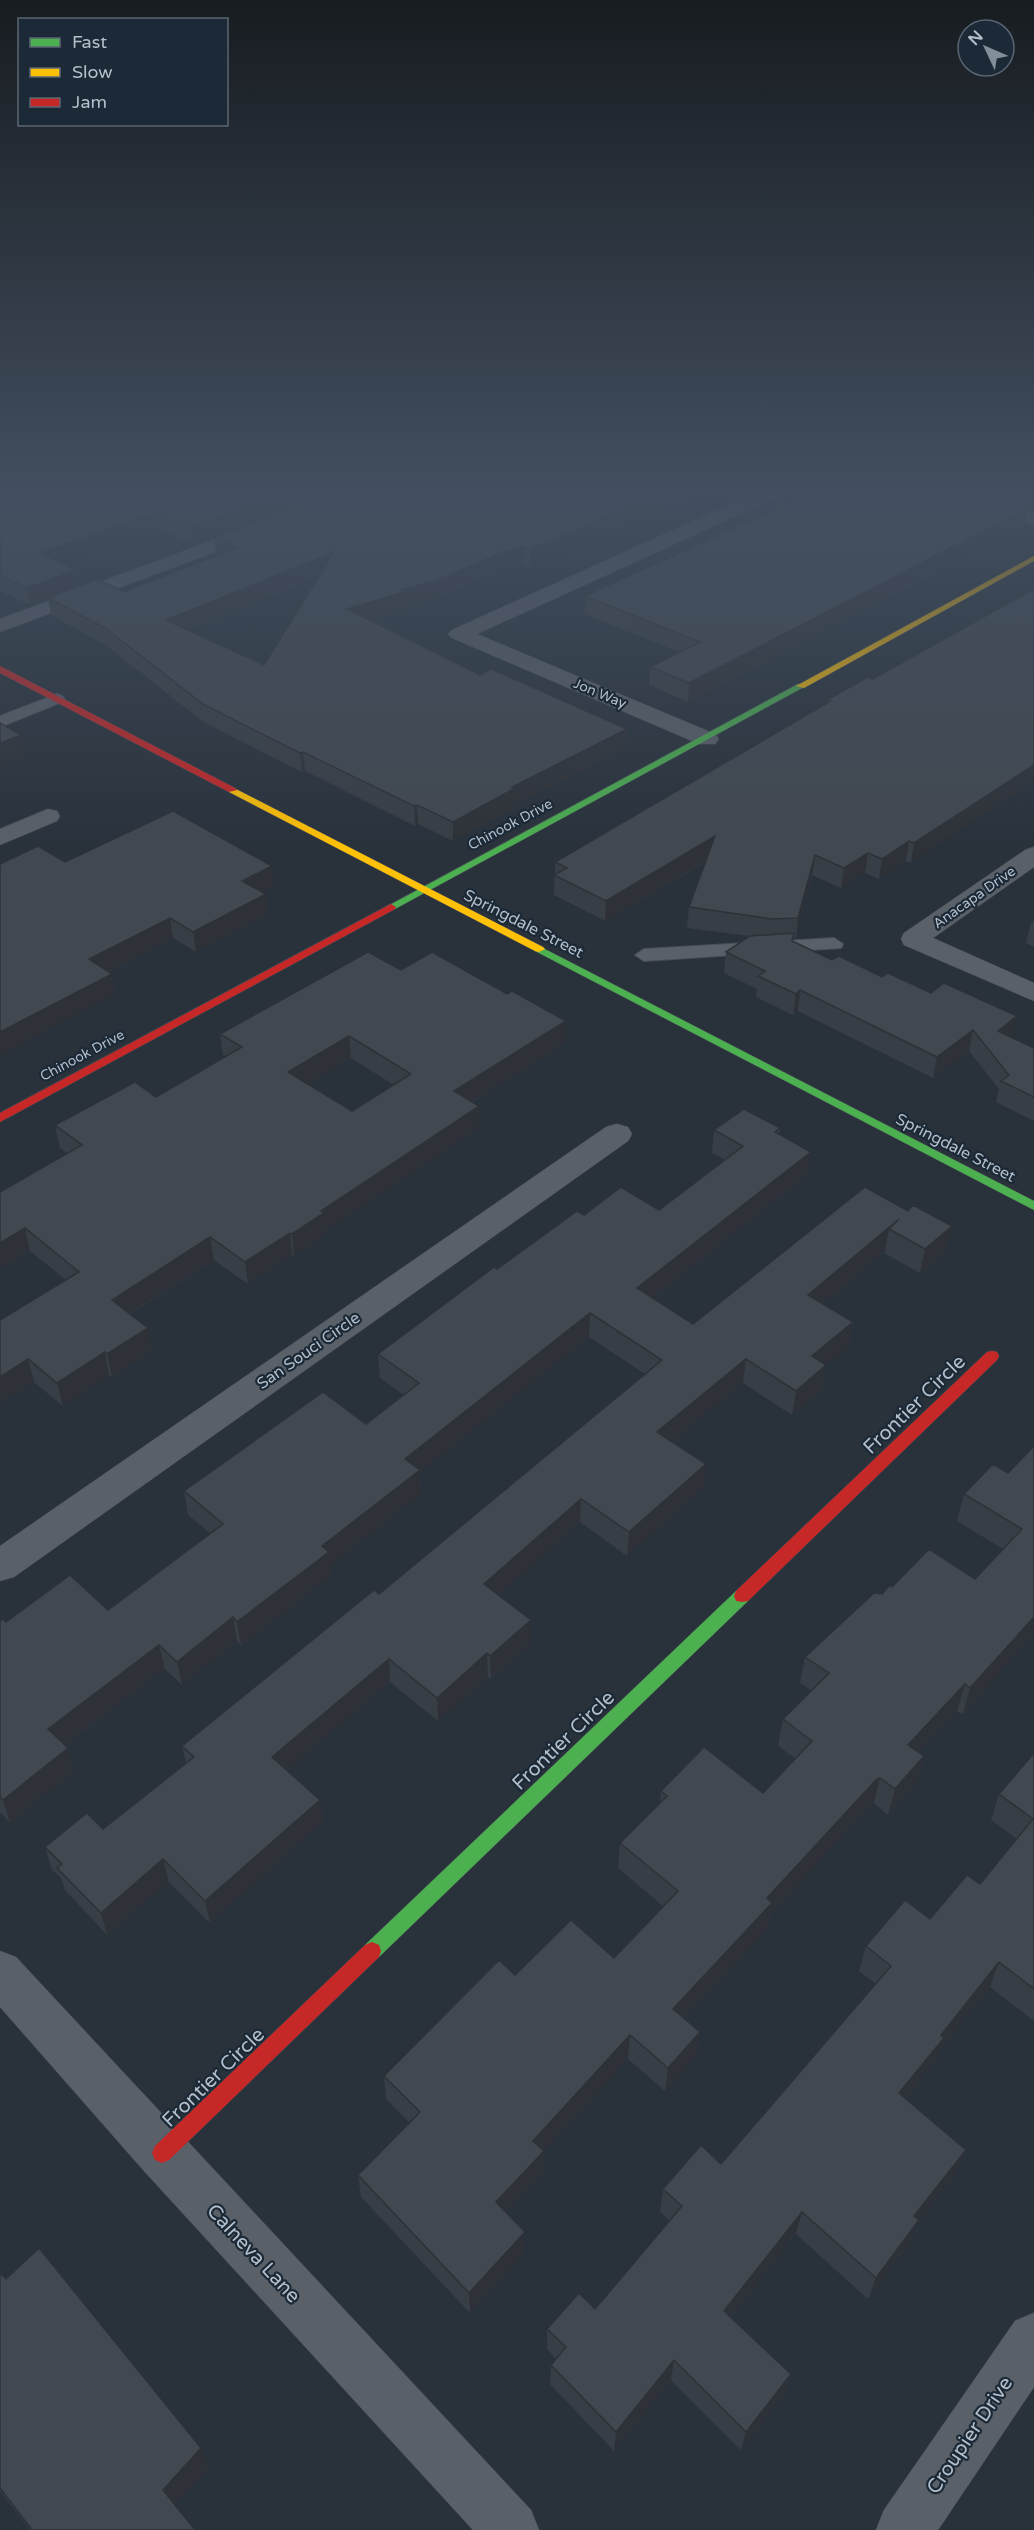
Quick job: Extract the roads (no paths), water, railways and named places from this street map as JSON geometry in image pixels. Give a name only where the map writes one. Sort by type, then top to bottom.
[{"type":"street","points":[[0,626],[40,611]]},
{"type":"street","name":"Jon Way","points":[[510,611],[459,634],[707,739]]},
{"type":"street","name":"Chinook Drive","points":[[0,1118],[423,889],[707,739],[938,611]]},
{"type":"street","name":"Springdale Street","points":[[0,669],[1034,1206]]},
{"type":"street","points":[[0,838],[48,816]]},
{"type":"street","name":"Anacapa Drive","points":[[1034,855],[914,939],[1034,993]]},
{"type":"street","name":"San Souci Circle","points":[[0,1566],[617,1134]]},
{"type":"street","name":"Frontier Circle","points":[[162,2153],[992,1356]]},
{"type":"street","name":"Calneva Lane","points":[[0,1973],[162,2153],[511,2530]]},
{"type":"street","name":"Croupier Drive","points":[[904,2530],[1034,2340]]},
{"type":"lane","points":[[0,722],[57,699]]},
{"type":"lane","points":[[644,956],[834,944]]}]
